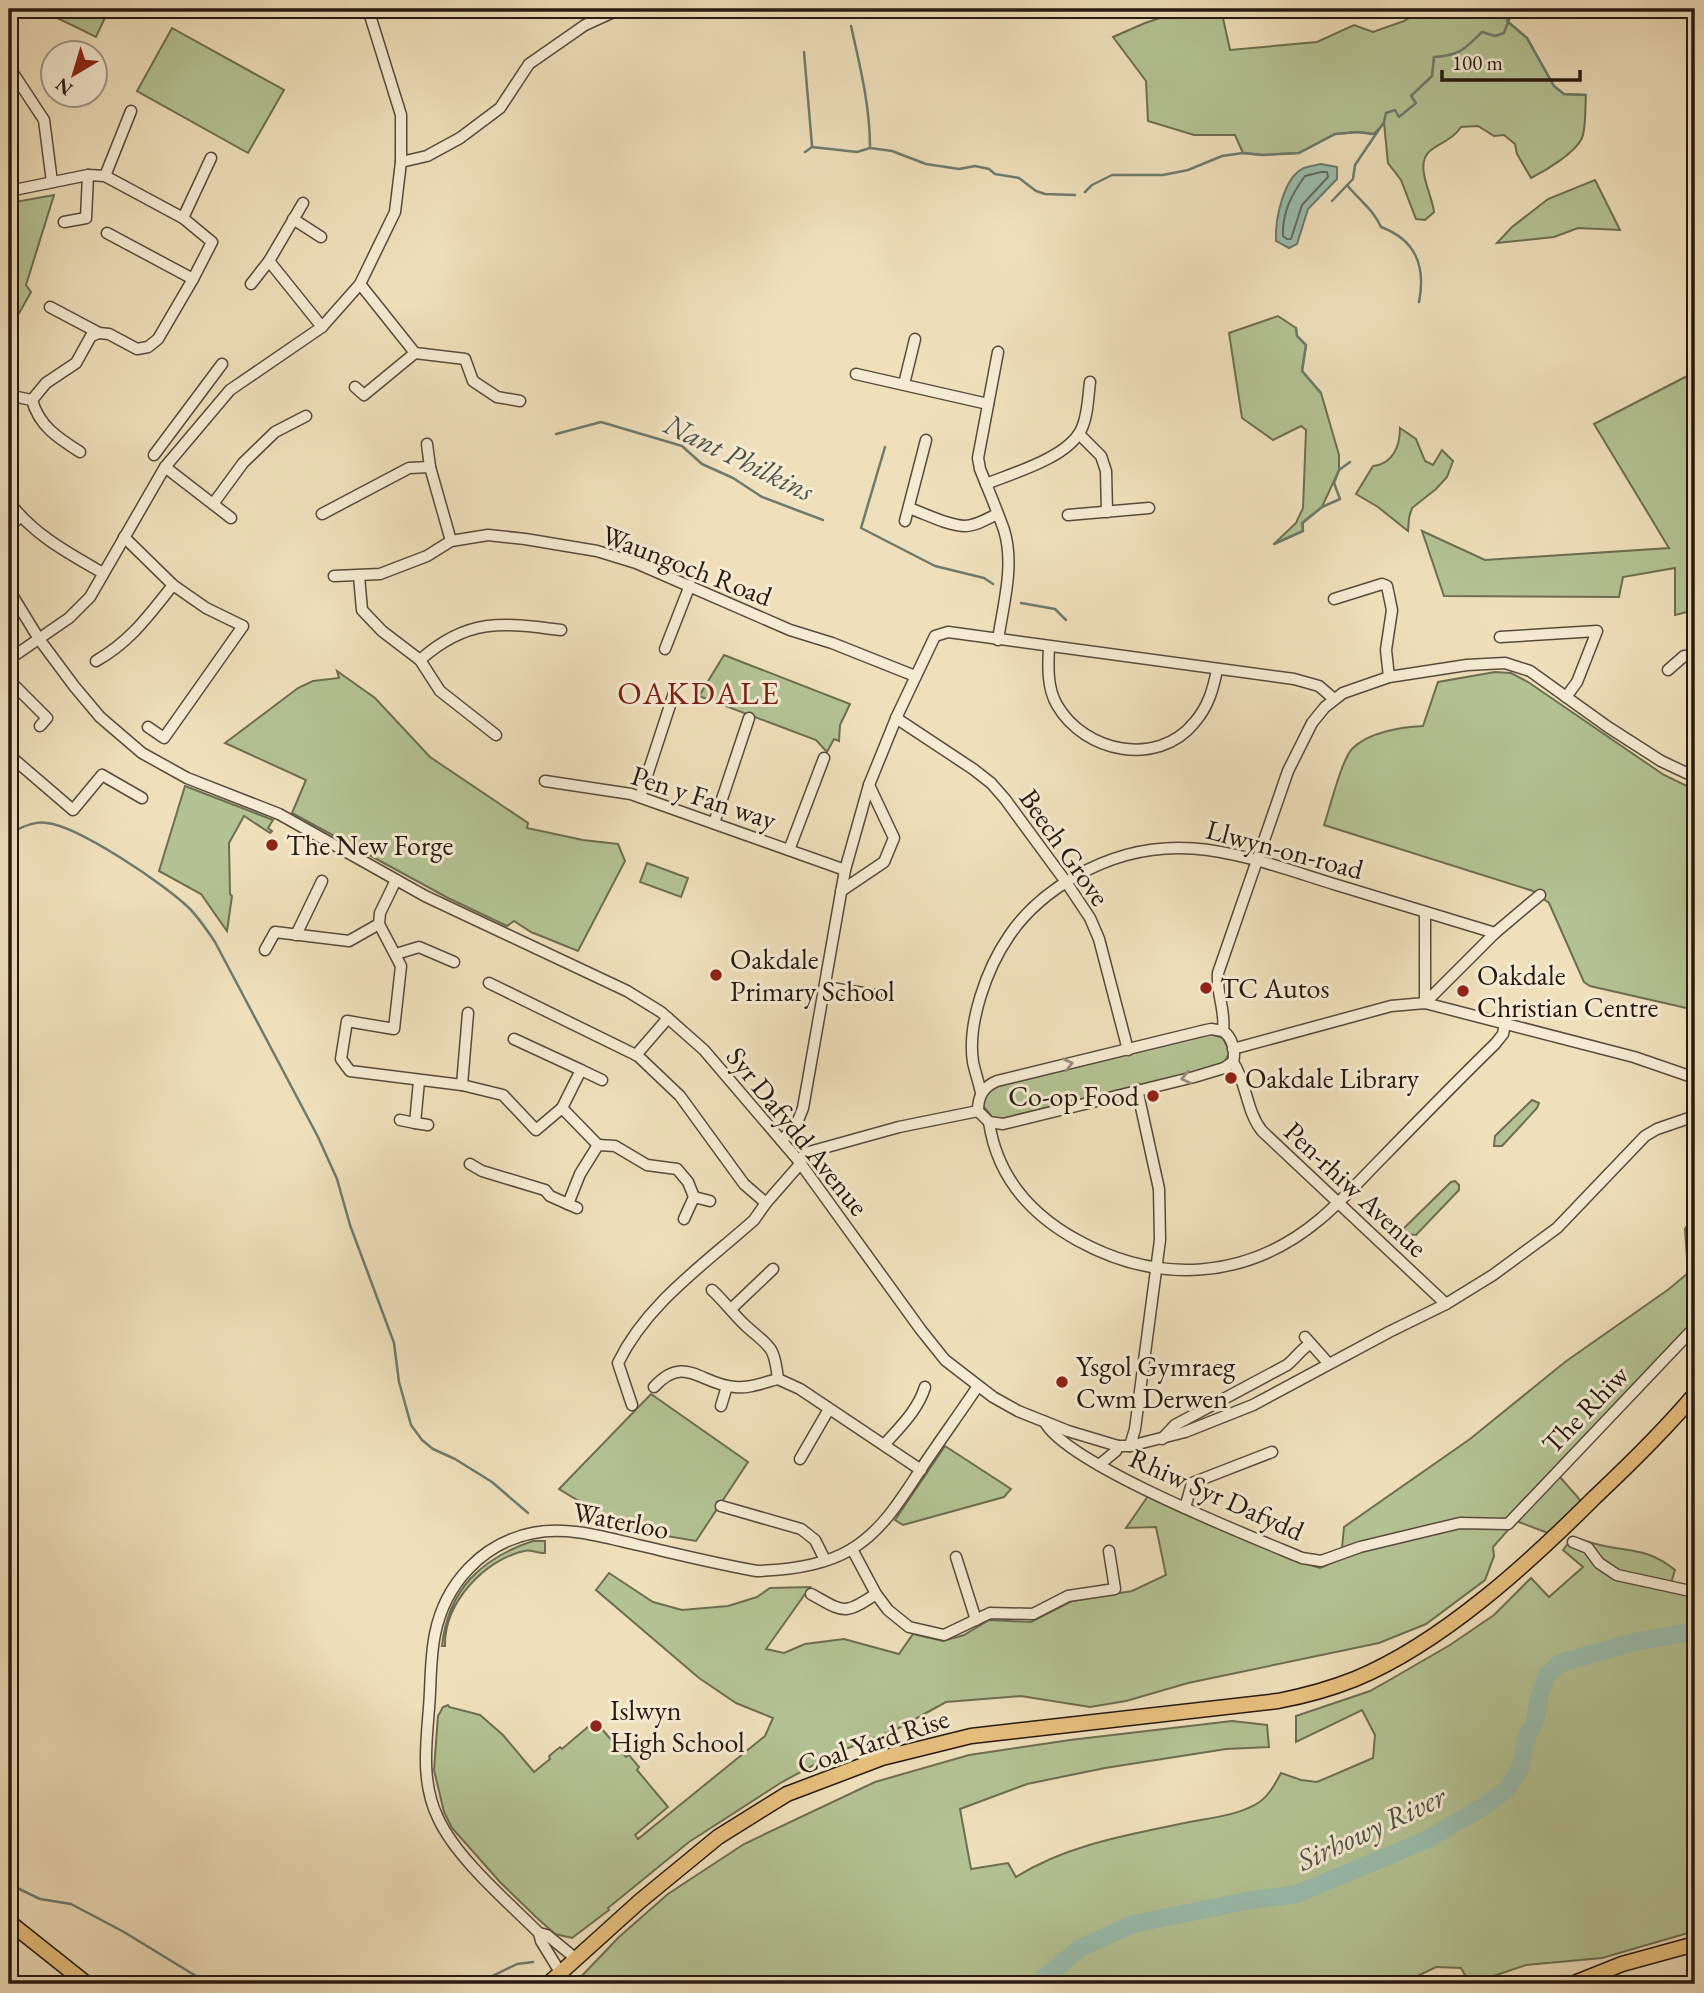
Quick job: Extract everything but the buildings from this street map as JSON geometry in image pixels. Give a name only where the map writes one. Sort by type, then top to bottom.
[{"type":"main road","name":"Coal Yard Rise","points":[[548,1984],[718,1837],[787,1794],[882,1758],[971,1736],[1304,1696],[1355,1679],[1405,1654],[1433,1637],[1557,1536],[1668,1426],[1695,1394]]},
{"type":"main road","points":[[9,1922],[87,1984]]},
{"type":"main road","points":[[1572,1984],[1622,1964],[1695,1944]]},
{"type":"street","points":[[9,663],[11,658],[69,618],[90,597],[165,467],[230,390],[322,327],[360,284],[395,212],[401,162],[401,115],[368,9]]},
{"type":"street","points":[[401,162],[427,156],[460,138],[500,108],[529,64],[585,25],[620,9]]},
{"type":"street","points":[[9,67],[44,120],[52,182]]},
{"type":"street","points":[[105,176],[131,111]]},
{"type":"street","points":[[183,218],[211,158]]},
{"type":"street","points":[[64,222],[86,218],[88,176]]},
{"type":"street","points":[[9,191],[88,176],[105,176],[183,218],[212,242],[158,339],[148,347],[137,348],[109,334],[99,333],[50,307]]},
{"type":"street","points":[[251,284],[269,261],[303,203]]},
{"type":"street","points":[[293,219],[321,237]]},
{"type":"street","points":[[107,233],[193,279]]},
{"type":"street","points":[[269,261],[322,327]]},
{"type":"street","points":[[360,284],[415,353]]},
{"type":"street","points":[[32,400],[46,383],[76,363],[92,336],[99,333]]},
{"type":"street","points":[[904,384],[915,339]]},
{"type":"street","points":[[998,352],[978,458],[1004,531],[1009,567],[998,640]]},
{"type":"street","points":[[360,391],[415,353],[465,359],[473,381],[498,397],[520,401]]},
{"type":"street","points":[[154,455],[222,364]]},
{"type":"street","points":[[856,374],[988,404]]},
{"type":"street","points":[[212,378],[230,390]]},
{"type":"street","points":[[986,484],[1044,460],[1069,444],[1079,434],[1084,423],[1090,382]]},
{"type":"street","points":[[17,397],[32,400]]},
{"type":"street","points":[[32,400],[36,416],[56,437],[80,452]]},
{"type":"street","points":[[214,504],[243,463],[275,432],[306,416]]},
{"type":"street","points":[[1079,434],[1101,456],[1106,471],[1107,512]]},
{"type":"street","points":[[165,440],[179,449]]},
{"type":"street","points":[[905,521],[926,440]]},
{"type":"street","points":[[427,444],[430,467],[451,541]]},
{"type":"street","points":[[165,467],[231,518]]},
{"type":"street","points":[[322,514],[409,468],[430,467]]},
{"type":"street","points":[[333,493],[340,504]]},
{"type":"street","points":[[9,502],[20,517],[44,537],[103,573]]},
{"type":"street","points":[[909,508],[965,526],[997,514]]},
{"type":"street","points":[[1068,515],[1149,508]]},
{"type":"street","points":[[9,527],[20,517]]},
{"type":"street","name":"Waungoch Road","points":[[334,576],[380,574],[427,556],[451,541],[488,535],[597,551],[690,584],[790,630],[832,643],[915,676]]},
{"type":"street","points":[[124,537],[173,585],[206,608],[243,626]]},
{"type":"street","points":[[359,576],[362,610],[382,631],[420,660],[440,691],[496,735]]},
{"type":"street","points":[[665,649],[690,584]]},
{"type":"street","points":[[1334,599],[1382,584],[1387,586],[1392,610],[1386,650],[1389,677]]},
{"type":"street","points":[[96,661],[117,649],[136,632],[173,585]]},
{"type":"street","name":"Syr Dafydd Avenue","points":[[9,590],[39,639],[74,686],[100,717],[142,753],[187,778],[279,814],[396,880],[627,991],[668,1018],[704,1050],[799,1162],[945,1360],[978,1386],[1017,1410],[1045,1422]]},
{"type":"street","points":[[148,727],[165,743],[250,615]]},
{"type":"street","points":[[420,660],[438,644],[480,627],[502,623],[561,630]]},
{"type":"street","points":[[1500,637],[1597,631],[1577,682],[1566,697]]},
{"type":"street","points":[[781,1140],[795,1128],[803,1108],[845,870],[869,785],[915,676],[932,641],[941,633],[1309,682],[1319,686],[1334,699],[1343,693],[1389,677],[1467,665],[1505,663],[1530,671],[1661,761],[1695,777]]},
{"type":"street","points":[[1049,647],[1050,685],[1056,704],[1083,733],[1101,744],[1119,749],[1160,747],[1194,725],[1212,692],[1217,670]]},
{"type":"street","points":[[1668,670],[1684,656],[1695,655]]},
{"type":"street","points":[[9,680],[47,718],[40,726]]},
{"type":"street","points":[[640,797],[674,693]]},
{"type":"street","name":"Pen-rhiw Avenue","points":[[1334,699],[1312,723],[1294,755],[1218,973],[1223,1031],[1230,1039],[1233,1062],[1256,1123],[1446,1304]]},
{"type":"street","points":[[714,823],[749,718]]},
{"type":"street","name":"Beech Grove","points":[[896,718],[991,783],[1066,882],[1090,918],[1099,939],[1128,1050]]},
{"type":"street","points":[[9,755],[74,810],[102,775],[142,798]]},
{"type":"street","points":[[789,850],[824,758]]},
{"type":"street","name":"Pen y Fan way","points":[[545,781],[640,797],[845,870]]},
{"type":"street","points":[[841,891],[884,862],[894,838],[869,785]]},
{"type":"street","name":"Llwyn-on-road","points":[[981,1093],[973,1061],[973,1048],[976,1020],[987,977],[995,960],[1015,927],[1031,911],[1066,882],[1091,867],[1117,857],[1160,848],[1213,850],[1258,861],[1495,933]]},
{"type":"street","points":[[396,880],[380,914],[379,924],[401,966],[394,1029],[347,1021],[341,1059],[350,1071],[462,1085],[503,1096],[536,1130],[562,1108],[581,1070]]},
{"type":"street","points":[[296,935],[322,881]]},
{"type":"street","points":[[1425,1003],[1495,933],[1540,895]]},
{"type":"street","points":[[1424,912],[1425,1003]]},
{"type":"street","points":[[265,950],[275,932],[349,941],[379,924]]},
{"type":"street","points":[[396,954],[419,947],[454,962]]},
{"type":"street","points":[[489,983],[636,1055],[680,1096],[744,1184],[766,1203]]},
{"type":"street","points":[[825,987],[876,995]]},
{"type":"street","points":[[1233,1049],[1391,1006],[1425,1003],[1634,1057],[1695,1078]]},
{"type":"street","points":[[462,1085],[468,1013]]},
{"type":"street","points":[[636,1055],[668,1018]]},
{"type":"street","points":[[978,1111],[989,1122],[996,1153],[1018,1194],[1042,1218],[1069,1236],[1097,1251],[1121,1259],[1158,1267],[1198,1271],[1221,1269],[1281,1245],[1319,1220],[1495,1044],[1503,1034],[1505,1023]]},
{"type":"street","points":[[978,1111],[981,1093],[989,1084],[1202,1031],[1223,1031]]},
{"type":"street","points":[[514,1039],[602,1080]]},
{"type":"street","points":[[989,1122],[1003,1124],[1224,1068],[1233,1062]]},
{"type":"street","points":[[415,1123],[419,1081]]},
{"type":"street","points":[[1100,1465],[1124,1446],[1135,1429],[1158,1267],[1159,1189],[1137,1089]]},
{"type":"street","points":[[562,1108],[598,1145],[615,1146],[647,1165],[677,1169],[688,1182],[694,1197],[684,1219]]},
{"type":"street","points":[[632,1405],[618,1363],[626,1347],[656,1308],[754,1220],[809,1152],[899,1127],[978,1111]]},
{"type":"street","points":[[1045,1422],[1124,1446],[1163,1439],[1253,1405],[1446,1304],[1504,1267],[1557,1228],[1646,1136],[1657,1129],[1695,1116]]},
{"type":"street","points":[[400,1121],[428,1125]]},
{"type":"street","points":[[470,1164],[482,1171],[545,1190],[550,1196],[572,1206],[580,1174],[598,1145]]},
{"type":"street","points":[[694,1197],[710,1201]]},
{"type":"street","points":[[731,1309],[773,1269]]},
{"type":"street","points":[[712,1290],[771,1349],[778,1379]]},
{"type":"street","name":"The Rhiw","points":[[1508,1524],[1695,1327]]},
{"type":"street","points":[[1163,1439],[1175,1425],[1287,1365],[1295,1359],[1307,1341],[1329,1364]]},
{"type":"street","points":[[654,1387],[664,1376],[683,1371],[727,1386],[745,1387],[778,1379],[800,1389],[920,1470]]},
{"type":"street","points":[[721,1406],[727,1386]]},
{"type":"street","name":"Waterloo","points":[[560,1972],[539,1933],[448,1836],[433,1808],[425,1756],[435,1635],[450,1592],[461,1576],[485,1554],[510,1540],[531,1533],[551,1531],[587,1534],[757,1571],[808,1566],[825,1560],[852,1549],[887,1519],[978,1386]]},
{"type":"street","points":[[884,1445],[907,1420],[925,1387]]},
{"type":"street","points":[[800,1460],[829,1409]]},
{"type":"street","name":"Rhiw Syr Dafydd","points":[[1045,1422],[1049,1431],[1057,1438],[1100,1465],[1185,1508],[1302,1558],[1321,1561],[1360,1547],[1460,1523],[1508,1524]]},
{"type":"street","points":[[1185,1508],[1192,1483],[1272,1452]]},
{"type":"street","points":[[721,1506],[801,1529],[815,1540],[825,1560]]},
{"type":"street","points":[[1573,1542],[1588,1548],[1599,1563],[1617,1575],[1695,1592]]},
{"type":"street","points":[[852,1549],[876,1594],[888,1610],[909,1627],[944,1635],[990,1613],[1033,1614],[1068,1596],[1115,1588],[1109,1551]]},
{"type":"street","points":[[956,1557],[976,1620]]},
{"type":"street","points":[[811,1594],[839,1610],[852,1610],[876,1594]]},
{"type":"street","name":"Waterloo","points":[[539,1933],[547,1935],[575,1958]]},
{"type":"shaded area","points":[[39,9],[109,9],[96,37]]},
{"type":"shaded area","points":[[1187,9],[1221,9],[1230,50],[1317,42],[1354,25],[1373,32],[1404,21],[1423,9],[1513,9],[1507,21],[1527,38],[1554,86],[1564,94],[1586,95],[1583,135],[1568,154],[1531,178],[1517,154],[1515,144],[1504,135],[1494,136],[1478,126],[1461,127],[1426,156],[1425,179],[1434,212],[1425,220],[1416,219],[1401,180],[1388,163],[1384,123],[1374,134],[1335,134],[1299,153],[1263,155],[1243,153],[1235,135],[1194,135],[1148,121],[1146,81],[1113,37]]},
{"type":"shaded area","points":[[172,28],[284,90],[248,153],[137,91]]},
{"type":"shaded area","points":[[1595,180],[1620,230],[1578,228],[1554,237],[1497,243],[1512,227],[1548,199]]},
{"type":"shaded area","points":[[54,195],[26,285],[31,292],[9,331],[9,203]]},
{"type":"shaded area","points":[[1278,316],[1296,328],[1297,336],[1306,345],[1302,371],[1321,393],[1339,455],[1339,470],[1322,507],[1303,523],[1303,531],[1274,544],[1296,523],[1303,508],[1306,430],[1301,426],[1273,440],[1242,418],[1229,333]]},
{"type":"shaded area","points":[[1695,372],[1695,610],[1675,615],[1675,568],[1623,577],[1619,597],[1444,596],[1422,531],[1485,560],[1669,548],[1594,424]]},
{"type":"shaded area","points":[[1400,428],[1416,439],[1425,461],[1433,465],[1442,450],[1453,461],[1447,477],[1412,508],[1408,531],[1378,507],[1356,494],[1373,466],[1386,462],[1394,453]]},
{"type":"shaded area","points":[[724,655],[850,704],[840,725],[839,741],[834,739],[827,752],[816,740],[699,696]]},
{"type":"shaded area","points":[[337,671],[375,698],[430,757],[528,823],[527,828],[583,840],[618,844],[625,861],[578,951],[531,932],[514,921],[507,926],[448,898],[292,813],[306,780],[225,743],[298,688],[313,681],[339,678]]},
{"type":"shaded area","points":[[1495,672],[1511,673],[1528,682],[1664,775],[1695,790],[1695,1010],[1590,986],[1584,982],[1549,903],[1533,891],[1324,825],[1340,774],[1352,749],[1376,735],[1396,729],[1423,726],[1438,682]]},
{"type":"shaded area","points":[[185,786],[273,820],[268,828],[272,831],[270,833],[244,816],[229,843],[232,896],[227,931],[201,894],[159,871]]},
{"type":"shaded area","points":[[647,863],[688,878],[681,897],[640,882]]},
{"type":"shaded area","points":[[1211,1034],[1223,1038],[1230,1052],[1224,1063],[1214,1067],[1002,1119],[993,1118],[983,1106],[987,1093],[995,1087]]},
{"type":"shaded area","points":[[1532,1100],[1539,1103],[1537,1108],[1502,1146],[1494,1146],[1495,1136]]},
{"type":"shaded area","points":[[1455,1181],[1459,1190],[1416,1235],[1399,1233],[1451,1182]]},
{"type":"shaded area","points":[[1695,1213],[1695,1334],[1559,1476],[1581,1501],[1548,1533],[1516,1521],[1493,1547],[1494,1556],[1485,1580],[1426,1624],[1379,1643],[1188,1683],[1126,1701],[1090,1707],[1021,1696],[946,1702],[897,1729],[838,1752],[782,1782],[689,1842],[572,1938],[555,1934],[500,1882],[452,1828],[444,1812],[434,1770],[438,1716],[443,1707],[448,1705],[480,1715],[503,1735],[534,1772],[550,1759],[549,1756],[560,1747],[562,1749],[595,1721],[626,1757],[629,1755],[639,1767],[637,1770],[668,1807],[635,1835],[638,1839],[765,1736],[773,1718],[736,1703],[699,1678],[596,1590],[609,1573],[653,1602],[682,1610],[728,1606],[757,1597],[770,1588],[810,1587],[766,1649],[784,1653],[805,1644],[844,1639],[899,1654],[913,1634],[943,1641],[964,1635],[989,1620],[1031,1622],[1072,1601],[1132,1591],[1166,1575],[1156,1527],[1126,1528],[1148,1496],[1297,1561],[1320,1568],[1341,1559],[1344,1527],[1470,1439],[1565,1362],[1688,1273],[1685,1229]]},
{"type":"shaded area","points":[[651,1394],[748,1462],[696,1541],[625,1529],[559,1489]]},
{"type":"shaded area","points":[[945,1446],[1011,1489],[1004,1497],[903,1525],[895,1520]]},
{"type":"shaded area","points":[[1573,1537],[1656,1558],[1675,1570],[1671,1583],[1695,1590],[1695,1931],[1602,1958],[1526,1965],[1470,1984],[1461,1968],[1436,1967],[1401,1984],[574,1984],[619,1937],[668,1894],[744,1844],[875,1782],[969,1755],[1232,1721],[1267,1725],[1269,1747],[1226,1749],[1105,1768],[1027,1784],[960,1809],[971,1869],[1008,1863],[1016,1877],[1056,1857],[1098,1842],[1241,1811],[1265,1797],[1281,1773],[1317,1782],[1373,1758],[1375,1735],[1362,1710],[1296,1742],[1296,1716],[1370,1691],[1450,1645],[1494,1615],[1531,1578],[1549,1597],[1583,1567],[1563,1550]]},
{"type":"shaded area","points":[[533,1541],[545,1541],[545,1553],[527,1551],[509,1556],[481,1574],[469,1586],[451,1614],[445,1646],[442,1646],[446,1626],[452,1608],[471,1578],[498,1557]]},
{"type":"water","points":[[1321,164],[1337,167],[1337,179],[1308,209],[1297,244],[1289,248],[1276,241],[1282,200],[1297,173],[1304,168]]},
{"type":"waterway","name":"Nant Philkins","points":[[1332,201],[1353,179],[1355,165],[1384,122],[1386,113],[1395,110],[1399,117],[1416,103],[1411,96],[1432,76],[1434,57],[1461,50],[1482,32],[1495,36],[1504,33],[1513,9]]},
{"type":"waterway","points":[[1507,21],[1527,38],[1554,86],[1564,94],[1586,95]]},
{"type":"waterway","points":[[851,26],[866,101],[870,147]]},
{"type":"waterway","points":[[804,52],[812,146]]},
{"type":"waterway","points":[[1085,192],[1092,185],[1112,175],[1163,175],[1188,170],[1222,156],[1243,153],[1299,153],[1335,134],[1372,134]]},
{"type":"waterway","points":[[805,152],[812,147],[857,152],[870,148],[892,151],[926,164],[959,169],[975,166],[989,169],[995,174],[1019,178],[1036,191],[1045,194],[1075,195]]},
{"type":"waterway","points":[[1347,185],[1370,210],[1381,227],[1403,239],[1416,256],[1421,277],[1419,302]]},
{"type":"waterway","name":"Nant Philkins","points":[[1296,328],[1297,336],[1306,345],[1302,371],[1321,393]]},
{"type":"waterway","name":"Nant Philkins","points":[[556,434],[601,422],[682,446],[702,464],[733,478],[762,497],[823,520]]},
{"type":"waterway","name":"Nant Philkins","points":[[885,447],[861,528],[935,566],[984,578],[993,584]]},
{"type":"waterway","name":"Nant Philkins","points":[[1274,544],[1303,531],[1302,523],[1322,507],[1340,499],[1334,483],[1339,470],[1350,462]]},
{"type":"waterway","name":"Nant Philkins","points":[[1021,603],[1055,609],[1066,620]]},
{"type":"waterway","points":[[11,832],[29,825],[47,823],[79,834],[161,885],[189,908],[203,924],[318,1137],[337,1179],[350,1225],[394,1343],[399,1382],[411,1425],[433,1449],[492,1482],[528,1513]]},
{"type":"waterway","name":"Sirhowy River","points":[[1037,1984],[1080,1948],[1133,1924],[1246,1901],[1297,1894],[1426,1840],[1506,1790],[1520,1769],[1528,1733],[1535,1722],[1539,1697],[1547,1675],[1560,1663],[1634,1642],[1695,1631]]},
{"type":"waterway","points":[[9,1884],[40,1899],[71,1904],[124,1932],[209,1984]]},
{"type":"waterway","points":[[476,1984],[517,1964],[533,1962]]},
{"type":"place","name":"The New Forge","points":[[272,845]]},
{"type":"place","name":"Oakdale Primary School","points":[[716,975]]},
{"type":"place","name":"TC Autos","points":[[1206,988]]},
{"type":"place","name":"Oakdale Christian Centre","points":[[1463,991]]},
{"type":"place","name":"Oakdale Library","points":[[1231,1078]]},
{"type":"place","name":"Co-op Food","points":[[1153,1096]]},
{"type":"place","name":"Ysgol Gymraeg Cwm Derwen","points":[[1062,1382]]},
{"type":"place","name":"Islwyn High School","points":[[596,1726]]},
{"type":"district","name":"OAKDALE","points":[[699,693]]}]
